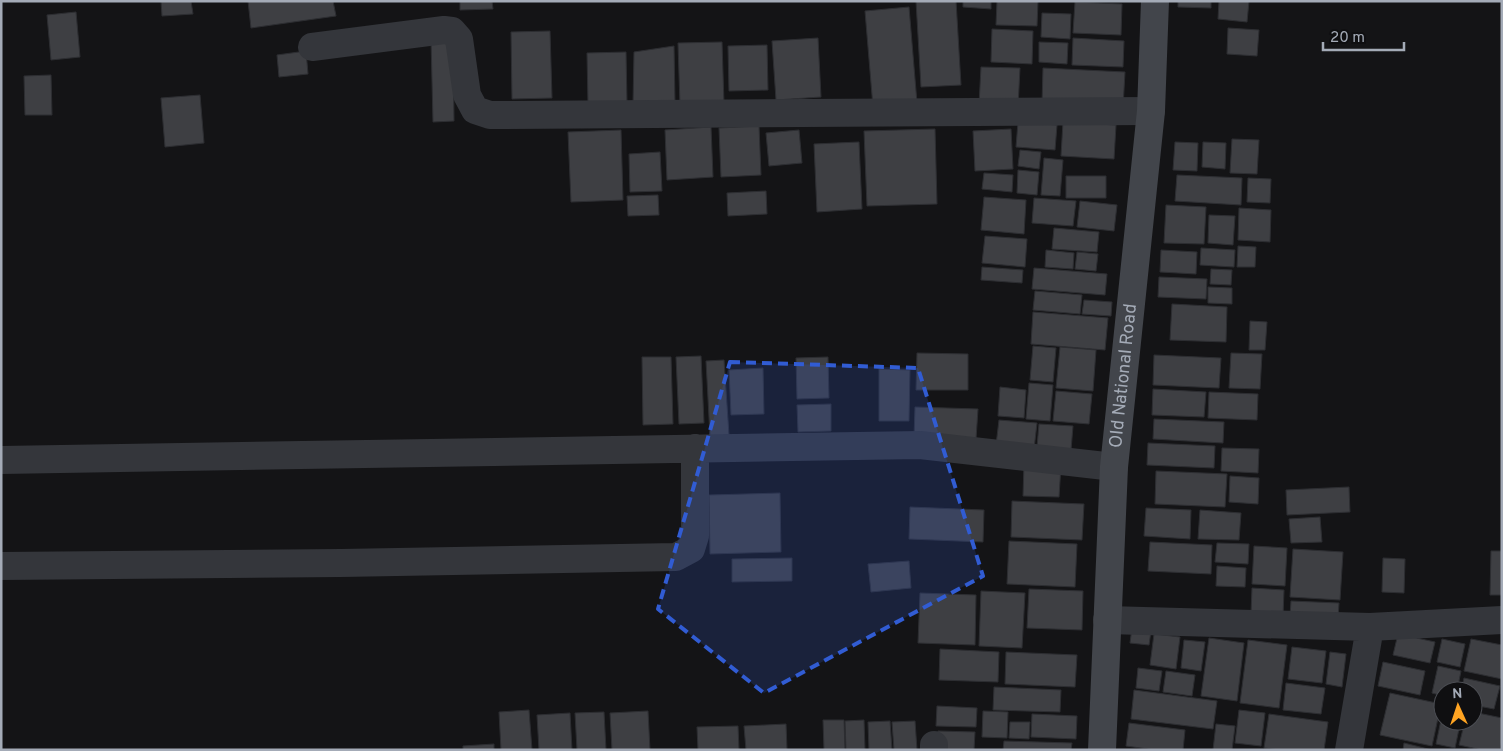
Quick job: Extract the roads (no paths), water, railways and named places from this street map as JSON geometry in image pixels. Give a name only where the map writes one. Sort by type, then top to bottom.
[{"type":"main road","name":"Old National Road","points":[[1102,750],[1114,466],[1151,111],[1155,1]]},
{"type":"street","points":[[312,47],[444,30],[452,31],[459,39],[468,95],[475,110],[490,114],[1151,111]]},
{"type":"street","points":[[1,460],[920,445],[1114,466]]},
{"type":"street","points":[[1,566],[351,563],[676,557],[691,548],[695,536],[695,448]]},
{"type":"street","points":[[1107,620],[1370,627],[1502,620]]},
{"type":"street","points":[[1349,750],[1370,627]]}]
